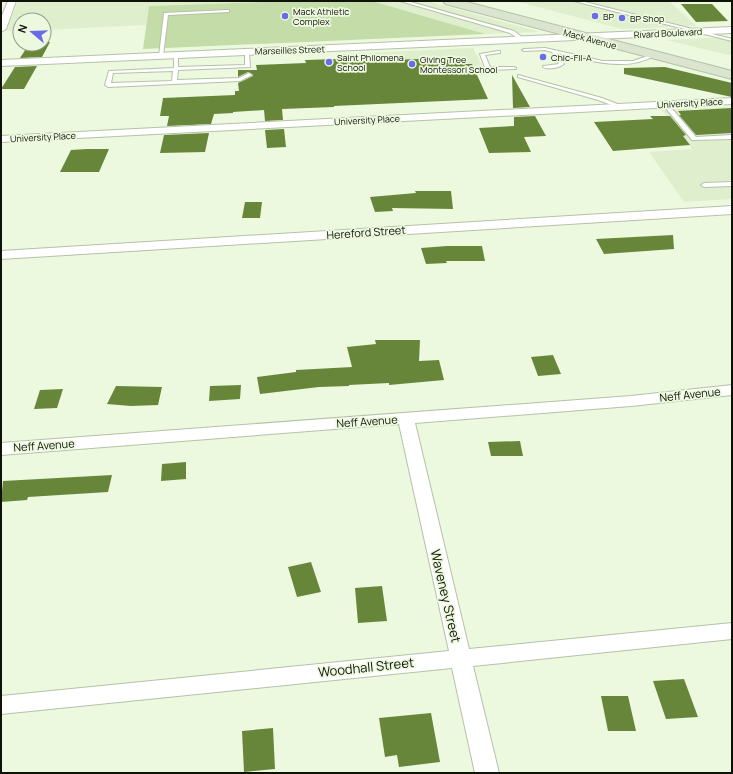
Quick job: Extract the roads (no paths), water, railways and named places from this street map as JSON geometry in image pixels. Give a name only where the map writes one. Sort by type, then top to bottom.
[{"type":"main road","name":"Mack Avenue","points":[[449,1],[732,75]]},
{"type":"main road","name":"Mack Avenue","points":[[487,1],[732,63]]},
{"type":"street","points":[[1,30],[4,14],[12,1]]},
{"type":"street","name":"Rivard Boulevard","points":[[604,36],[732,30]]},
{"type":"street","name":"Marseilles Street","points":[[1,63],[247,52],[524,45],[584,37],[604,36]]},
{"type":"street","name":"University Place","points":[[1,139],[732,101]]},
{"type":"street","name":"Hereford Street","points":[[1,255],[732,210]]},
{"type":"street","name":"Neff Avenue","points":[[1,449],[624,401],[732,390]]},
{"type":"street","name":"Waveney Street","points":[[406,418],[487,773]]},
{"type":"street","name":"Woodhall Street","points":[[1,705],[732,630]]},
{"type":"lane","points":[[402,1],[512,32],[524,45],[603,62],[633,62],[653,55]]},
{"type":"lane","points":[[576,1],[732,40]]},
{"type":"lane","points":[[161,56],[166,14],[227,11]]},
{"type":"lane","points":[[545,67],[559,66],[562,64],[554,51]]},
{"type":"lane","points":[[247,52],[249,70]]},
{"type":"lane","points":[[498,52],[482,54],[488,68],[492,70],[514,68]]},
{"type":"lane","points":[[174,82],[176,55]]},
{"type":"lane","points":[[176,69],[249,70],[240,79],[108,85],[111,72],[176,69]]},
{"type":"lane","points":[[520,76],[600,99],[622,107]]},
{"type":"lane","points":[[666,104],[694,139],[732,137]]},
{"type":"lane","points":[[704,185],[732,184]]},
{"type":"place","name":"Mack Athletic Complex","points":[[285,16]]},
{"type":"place","name":"BP","points":[[595,16]]},
{"type":"place","name":"BP Shop","points":[[622,18]]},
{"type":"place","name":"Chic-Fil-A","points":[[543,57]]},
{"type":"place","name":"Saint Philomena School","points":[[329,62]]},
{"type":"place","name":"Giving Tree Montessori School","points":[[412,64]]}]
